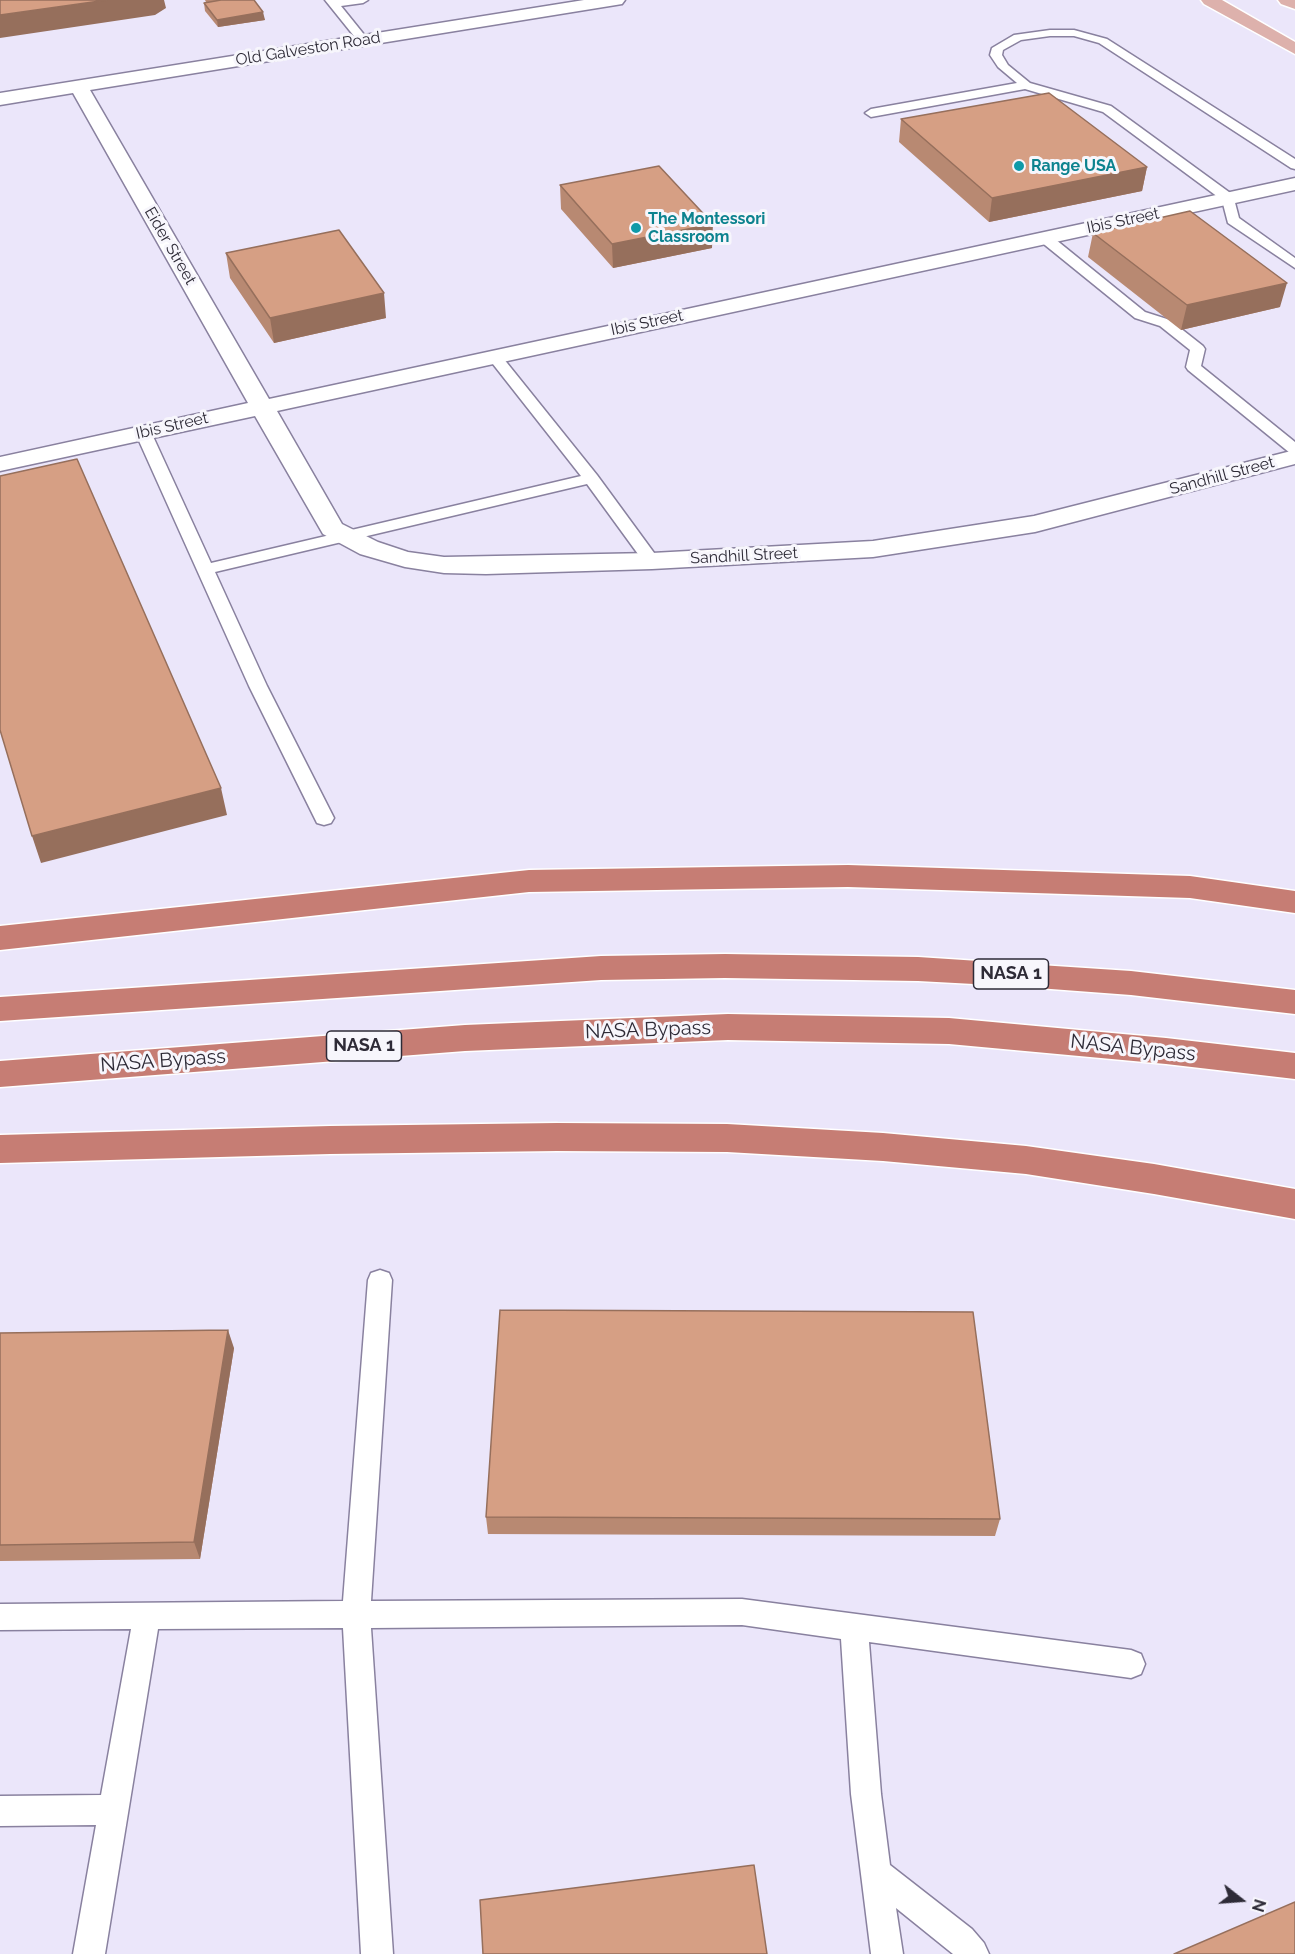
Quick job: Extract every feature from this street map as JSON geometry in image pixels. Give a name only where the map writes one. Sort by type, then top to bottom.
[{"type":"highway","points":[[0,938],[529,881],[848,876],[1190,887],[1295,902]]},
{"type":"highway","name":"NASA 1","points":[[0,1009],[601,968],[725,966],[918,969],[999,974],[1131,983],[1295,1002]]},
{"type":"highway","name":"NASA Bypass","points":[[0,1074],[465,1038],[729,1027],[949,1031],[1166,1050],[1295,1066]]},
{"type":"highway","points":[[0,1149],[330,1140],[557,1137],[727,1138],[883,1147],[1026,1160],[1154,1179],[1295,1204]]},
{"type":"main road","points":[[1210,0],[1295,50]]},
{"type":"main road","points":[[1287,0],[1295,4]]},
{"type":"street","name":"Old Galveston Road","points":[[0,99],[616,0]]},
{"type":"street","name":"Eider Street","points":[[79,87],[262,406]]},
{"type":"street","name":"Ibis Street","points":[[0,464],[1295,184]]},
{"type":"street","name":"Sandhill Street","points":[[262,406],[332,529],[369,548],[405,559],[444,565],[486,566],[652,561],[873,549],[1035,524],[1295,457]]},
{"type":"lane","points":[[332,2],[363,0]]},
{"type":"lane","points":[[332,2],[362,39]]},
{"type":"lane","points":[[1295,165],[1102,41],[1074,33],[1050,33],[1018,37],[998,48],[996,55],[1004,67],[1026,85],[1107,109],[1228,198],[1233,220],[1295,264]]},
{"type":"lane","points":[[871,113],[1026,85]]},
{"type":"lane","points":[[1045,238],[1140,315],[1165,323],[1198,349],[1193,367],[1295,450]]},
{"type":"lane","points":[[494,356],[591,478],[652,561]]},
{"type":"lane","points":[[143,432],[258,686],[324,818]]},
{"type":"lane","points":[[204,570],[591,478]]},
{"type":"lane","points":[[377,1954],[356,1613],[380,1280]]},
{"type":"lane","points":[[0,1617],[742,1612],[1131,1664]]},
{"type":"lane","points":[[89,1954],[147,1615]]},
{"type":"lane","points":[[854,1627],[866,1794],[887,1954]]},
{"type":"lane","points":[[0,1811],[114,1810]]},
{"type":"lane","points":[[877,1874],[961,1940],[973,1954]]},
{"type":"building","points":[[0,0],[107,0],[0,15]]},
{"type":"building","points":[[221,0],[254,0],[263,12],[217,20],[204,3]]},
{"type":"building","name":"Range USA","points":[[1049,93],[1147,167],[992,198],[901,119]]},
{"type":"building","points":[[659,166],[713,224],[612,244],[560,185]]},
{"type":"building","points":[[1190,211],[1287,283],[1187,305],[1093,233]]},
{"type":"building","points":[[339,230],[384,293],[270,318],[226,253]]},
{"type":"building","points":[[77,459],[221,788],[32,836],[0,730],[0,476]]},
{"type":"building","points":[[500,1310],[973,1312],[1000,1519],[486,1517]]},
{"type":"building","points":[[228,1330],[194,1542],[0,1545],[0,1333]]},
{"type":"building","points":[[754,1865],[767,1954],[483,1954],[480,1900]]},
{"type":"building","points":[[1295,1902],[1295,1954],[1174,1954]]},
{"type":"place","name":"Range USA","points":[[1019,166]]},
{"type":"place","name":"The Montessori Classroom","points":[[636,228]]}]
